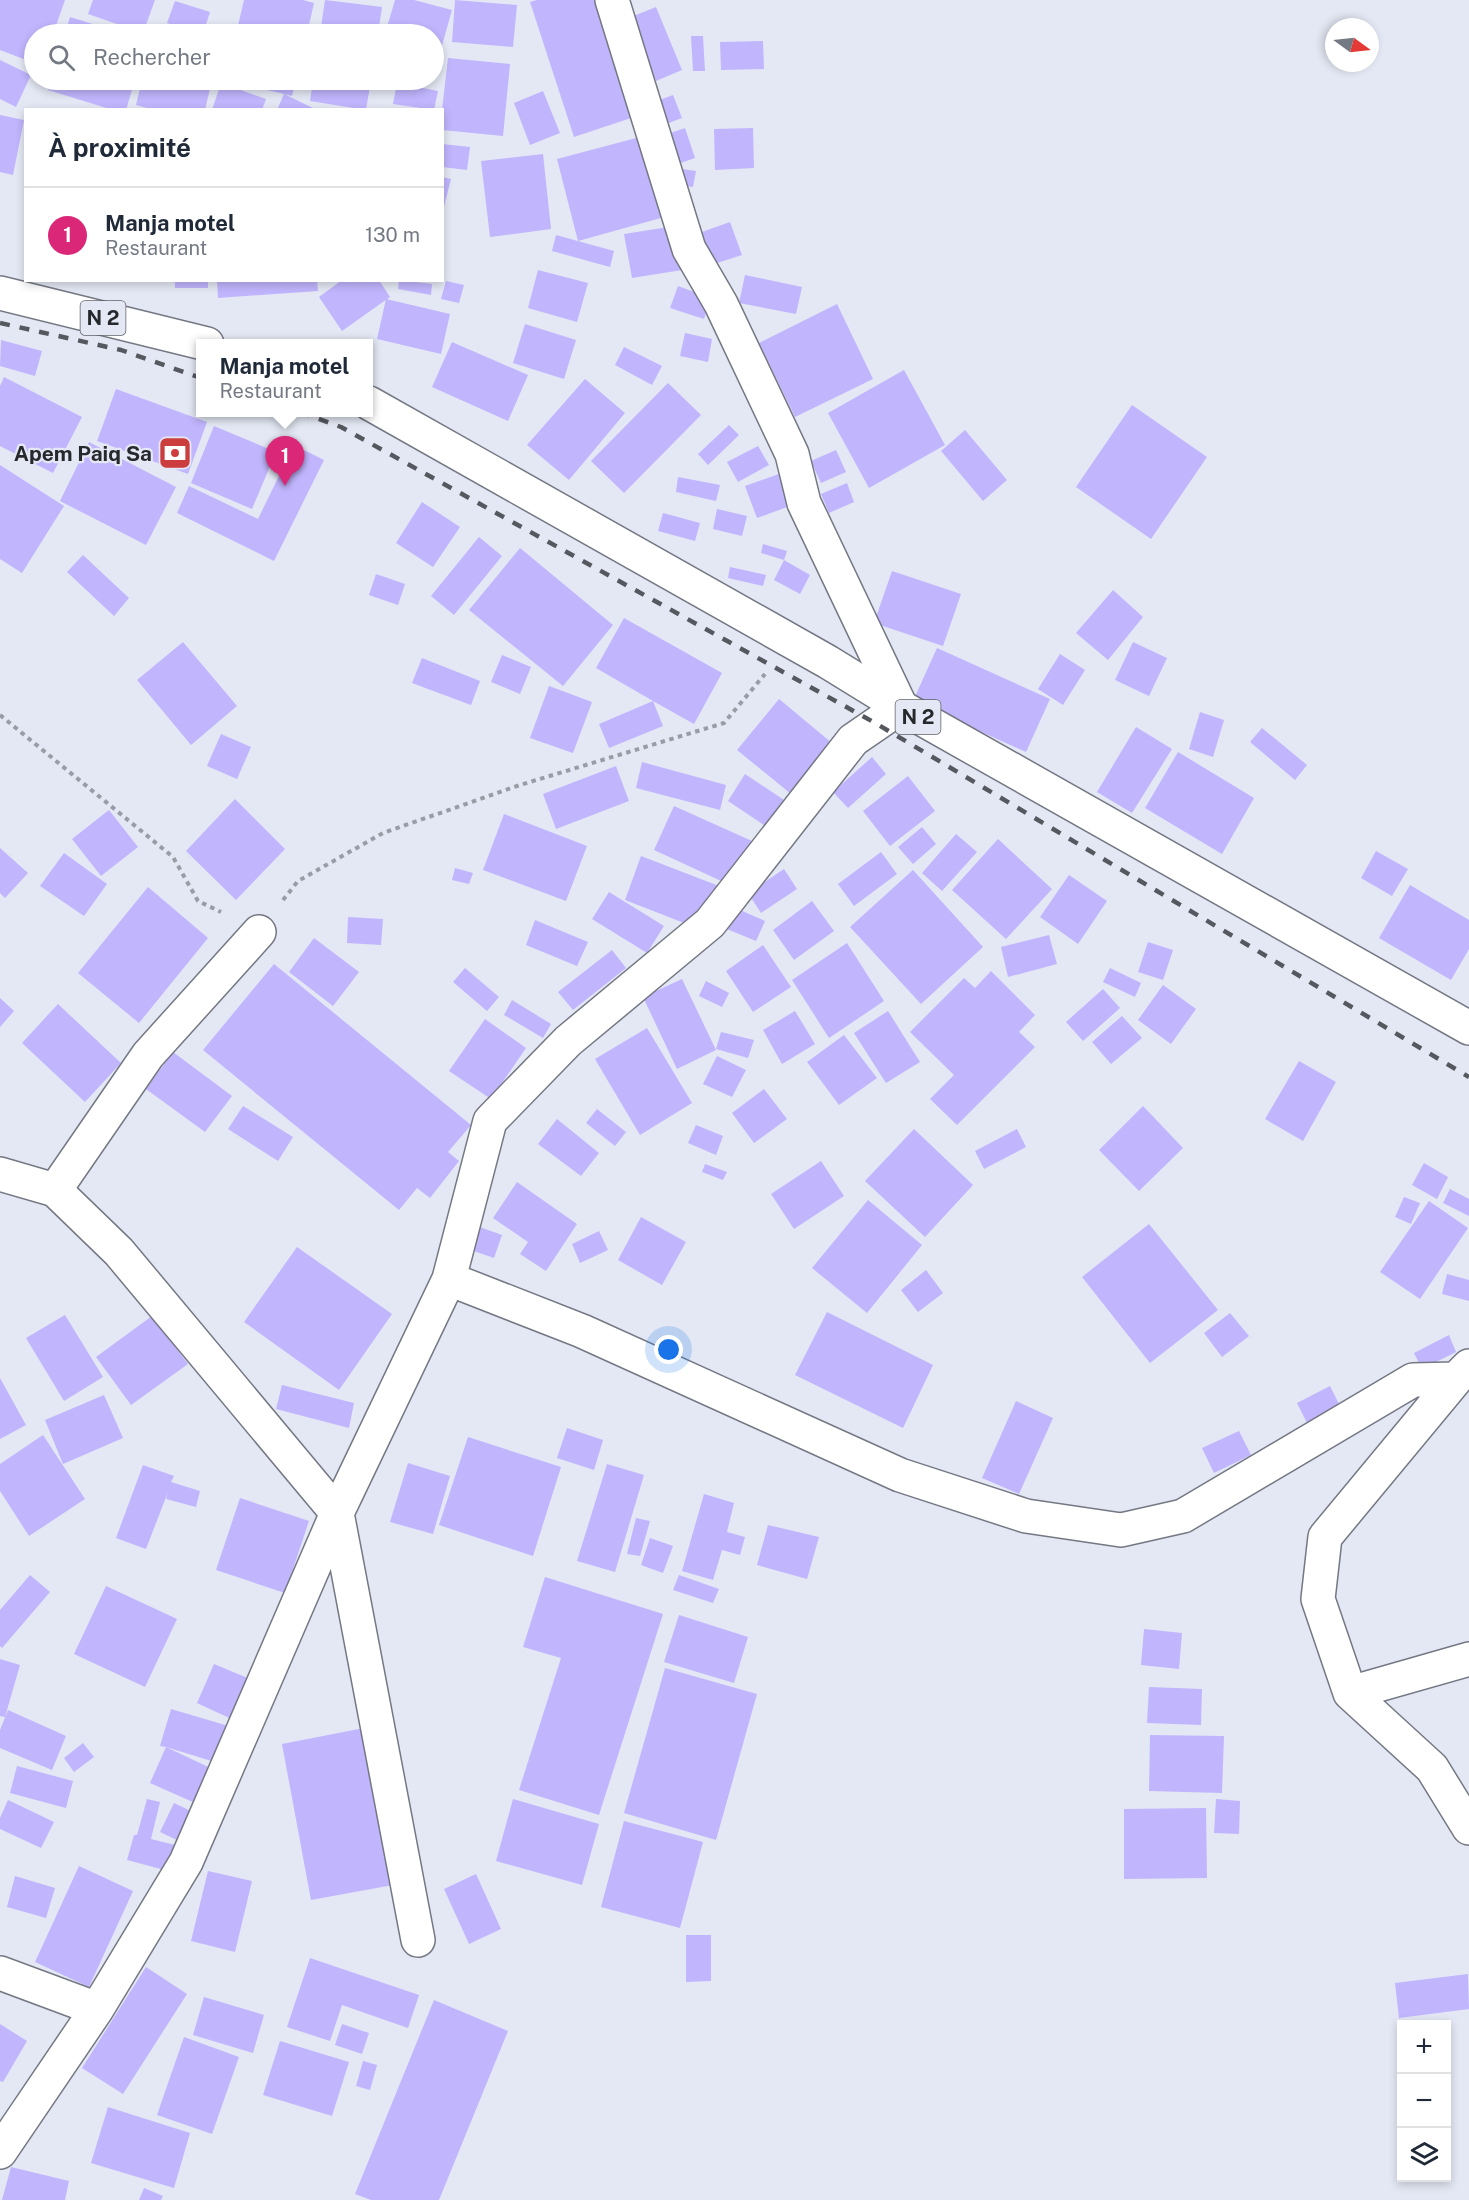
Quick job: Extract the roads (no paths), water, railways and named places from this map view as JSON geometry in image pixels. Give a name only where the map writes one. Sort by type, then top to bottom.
[{"type":"street","points":[[0,2152],[97,2009],[186,1862],[337,1513],[449,1279],[490,1121],[568,1041],[710,923],[853,740],[901,707],[804,503],[792,454],[721,304],[690,249],[612,0]]},
{"type":"street","name":"N 2","points":[[0,293],[196,341]]},
{"type":"street","name":"N 2","points":[[373,405],[1469,1028]]},
{"type":"street","points":[[55,1190],[148,1055],[259,932]]},
{"type":"street","points":[[0,1174],[55,1190],[119,1252],[337,1513],[418,1940]]},
{"type":"street","points":[[449,1279],[582,1331],[900,1475],[1026,1516],[1121,1530],[1184,1516],[1413,1380],[1463,1373]]},
{"type":"street","points":[[1463,1373],[1325,1537],[1318,1599],[1350,1693],[1432,1768],[1469,1828]]},
{"type":"street","points":[[1350,1693],[1469,1659]]},
{"type":"street","points":[[0,1973],[97,2009]]},
{"type":"railway","points":[[0,323],[121,350],[196,376]]},
{"type":"railway","points":[[314,417],[341,427],[877,724],[1469,1077]]},
{"type":"place","name":"Apem Paiq Sa","points":[[175,453]]},
{"type":"place","name":"Manja motel","points":[[285,486]]}]
